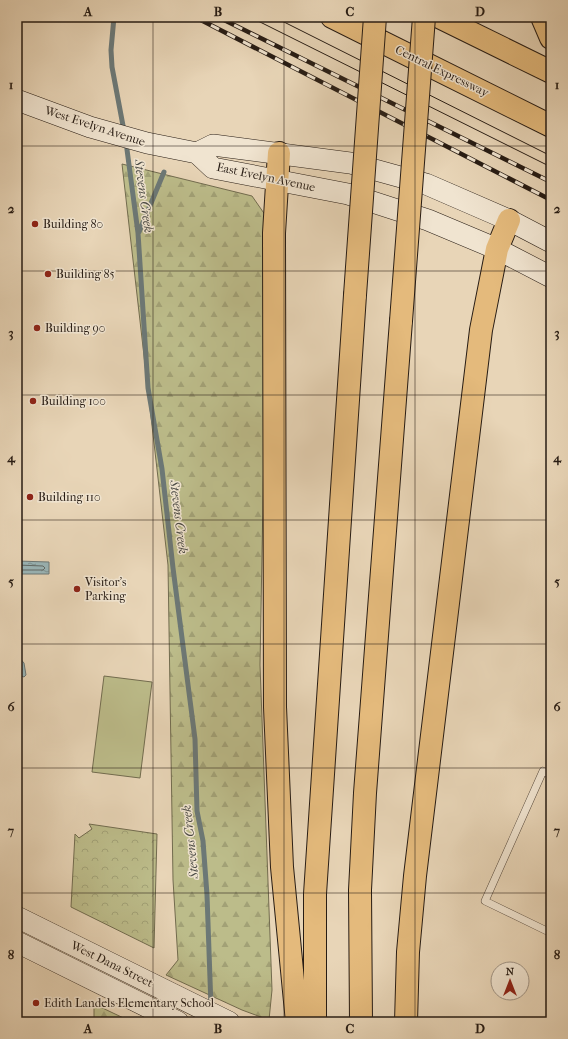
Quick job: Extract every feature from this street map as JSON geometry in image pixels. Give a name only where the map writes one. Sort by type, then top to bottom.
[{"type":"highway","name":"Central Expressway","points":[[332,17],[551,126]]},
{"type":"highway","points":[[315,1022],[315,886],[354,295],[375,17]]},
{"type":"highway","points":[[435,18],[479,17]]},
{"type":"highway","points":[[542,17],[551,38]]},
{"type":"highway","points":[[435,18],[551,72]]},
{"type":"highway","points":[[361,1022],[360,890],[365,793],[401,321],[435,18]]},
{"type":"highway","points":[[279,153],[276,180],[274,233],[275,707],[282,867],[297,1022]]},
{"type":"highway","points":[[406,1022],[408,952],[424,792],[481,330],[497,249],[509,220]]},
{"type":"main road","name":"West Evelyn Avenue","points":[[17,100],[90,127],[147,143],[197,153]]},
{"type":"main road","name":"East Evelyn Avenue","points":[[551,242],[509,220],[426,184],[350,163],[213,145],[197,153],[213,168],[348,194],[428,220],[497,249],[551,277]]},
{"type":"main road","name":"West Dana Street","points":[[17,917],[229,1022]]},
{"type":"main road","name":"West Dana Street","points":[[17,942],[178,1022]]},
{"type":"lane","points":[[551,775],[543,771],[485,901],[551,933]]},
{"type":"green space","points":[[122,164],[252,196],[268,219],[260,665],[272,990],[269,1020],[242,1010],[166,975],[178,960],[173,880],[168,565]]},
{"type":"green space","points":[[104,676],[152,682],[140,778],[92,772]]},
{"type":"green space","points":[[89,824],[157,834],[154,948],[71,907],[75,834],[79,838],[92,829]]},
{"type":"green space","points":[[94,1004],[132,1022],[94,1022]]},
{"type":"water","points":[[17,561],[49,562],[49,574],[17,574]]},
{"type":"water","points":[[17,655],[24,663],[26,675],[24,677],[19,675],[17,678]]},
{"type":"waterway","name":"Stevens Creek","points":[[114,17],[111,50],[112,67],[124,131]]},
{"type":"waterway","name":"Stevens Creek","points":[[126,142],[138,233],[148,388],[162,469],[195,739],[197,811],[203,841],[207,895],[211,1007]]},
{"type":"waterway","points":[[139,232],[164,172]]},
{"type":"tram line","points":[[250,17],[551,167]]},
{"type":"tram line","points":[[274,17],[551,156]]},
{"type":"railway","points":[[195,17],[551,200]]},
{"type":"railway","points":[[218,17],[551,182]]},
{"type":"place","name":"Building 80","points":[[35,224]]},
{"type":"place","name":"Building 85","points":[[48,274]]},
{"type":"place","name":"Building 90","points":[[37,328]]},
{"type":"place","name":"Building 100","points":[[33,401]]},
{"type":"place","name":"Building 110","points":[[30,497]]},
{"type":"place","name":"Visitor's Parking","points":[[77,589]]},
{"type":"place","name":"Edith Landels Elementary School","points":[[36,1003]]}]
